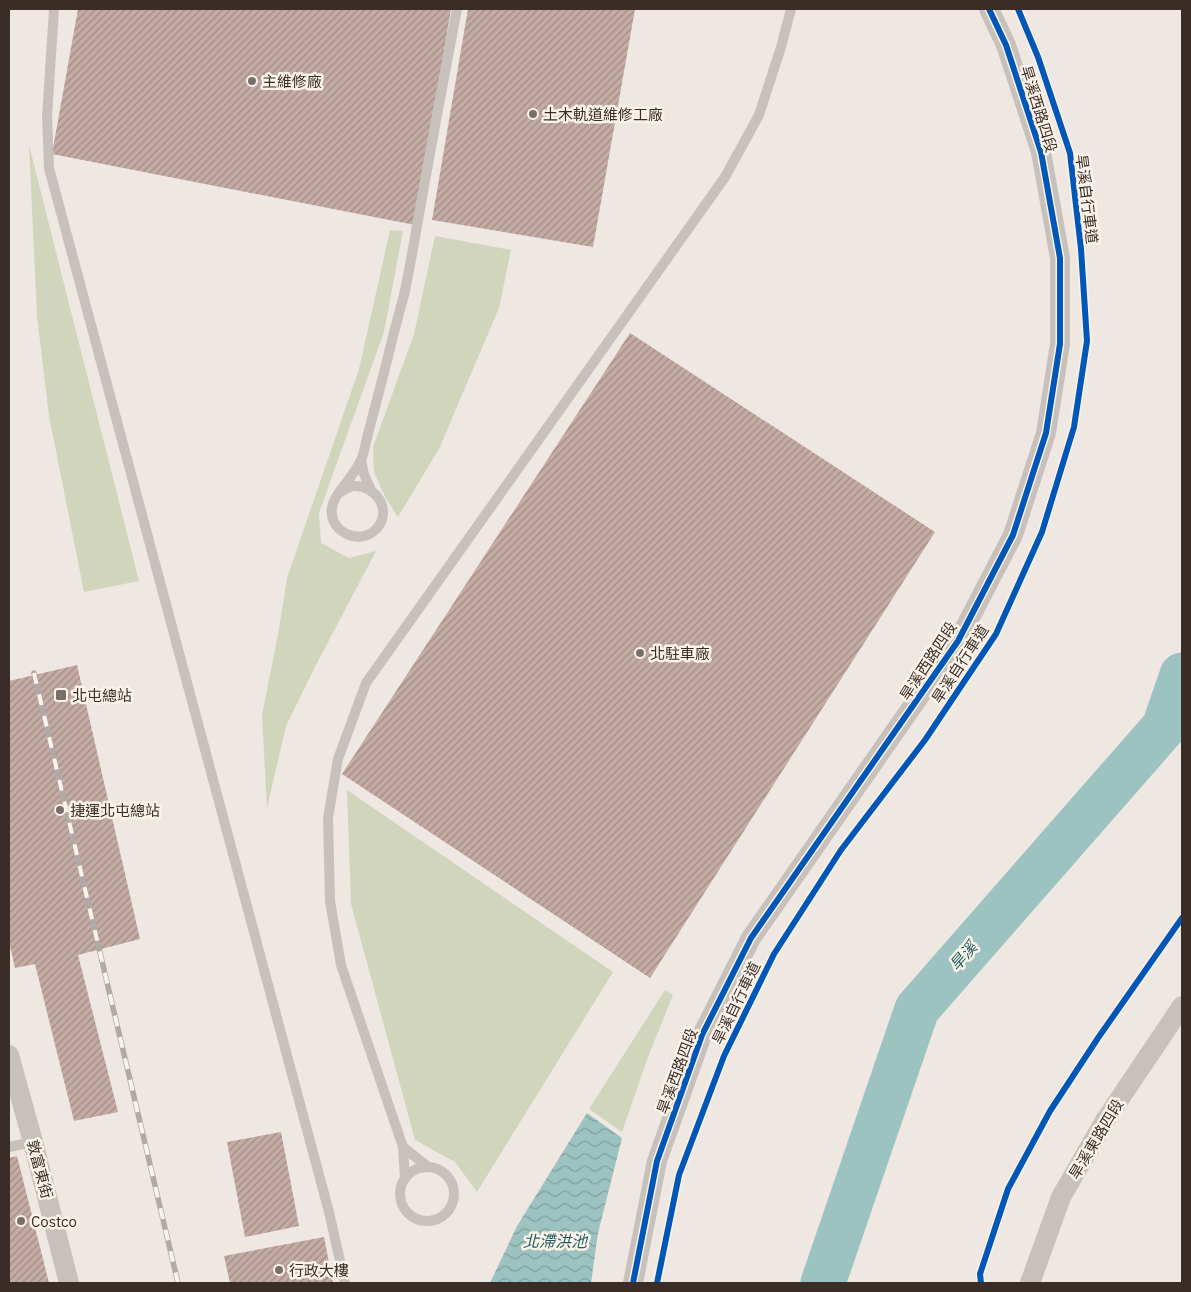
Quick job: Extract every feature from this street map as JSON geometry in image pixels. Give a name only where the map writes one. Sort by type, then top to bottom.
[{"type":"street","name":"旱溪西路四段","points":[[633,1283],[657,1160],[702,1035],[751,938],[958,641],[1013,535],[1046,433],[1060,344],[1060,258],[1041,152],[1006,45],[989,9]]},
{"type":"street","name":"旱溪東路四段","points":[[1030,1283],[1061,1197],[1106,1119],[1182,1006]]},
{"type":"street","name":"敦富東街","points":[[9,1055],[69,1283]]},
{"type":"lane","points":[[54,9],[47,117],[48,168],[326,1202],[345,1283]]},
{"type":"lane","points":[[361,460],[364,474],[371,490],[381,503],[383,512],[377,528],[370,533],[354,537],[339,530],[334,523],[332,507],[334,499],[361,460],[404,293],[457,9]]},
{"type":"lane","points":[[405,1179],[403,1147],[341,965],[330,901],[328,818],[338,759],[366,683],[725,177],[759,115],[781,48],[791,9]]},
{"type":"lane","points":[[340,492],[351,486],[371,490]]},
{"type":"lane","points":[[9,1147],[33,1142]]},
{"type":"lane","points":[[403,1147],[428,1167]]},
{"type":"lane","points":[[428,1167],[438,1169],[451,1181],[454,1189],[454,1198],[452,1207],[439,1219],[421,1221],[406,1212],[400,1196],[401,1186],[412,1172],[428,1167]]},
{"type":"green space","points":[[29,145],[139,581],[84,592],[49,416],[37,316]]},
{"type":"green space","points":[[390,230],[403,231],[384,332],[319,513],[321,543],[349,558],[376,551],[286,726],[267,808],[262,715],[287,578],[359,369]]},
{"type":"green space","points":[[435,236],[511,250],[499,308],[439,449],[398,517],[386,499],[374,472],[373,447],[414,334]]},
{"type":"green space","points":[[347,790],[613,972],[477,1192],[455,1162],[415,1140],[351,904]]},
{"type":"green space","points":[[665,990],[673,995],[648,1057],[622,1132],[589,1109]]},
{"type":"water","name":"北滯洪池","points":[[587,1113],[622,1138],[598,1233],[591,1283],[490,1283],[517,1226]]},
{"type":"building","name":"主維修廠","points":[[78,9],[451,9],[415,225],[52,154]]},
{"type":"building","name":"土木軌道維修工廠","points":[[468,9],[635,9],[593,247],[432,220]]},
{"type":"building","name":"北駐車廠","points":[[630,333],[935,532],[650,978],[342,774]]},
{"type":"building","name":"捷運北屯總站","points":[[77,665],[140,939],[78,955],[118,1112],[74,1121],[35,964],[15,968],[9,941],[9,681]]},
{"type":"building","points":[[281,1132],[299,1226],[245,1237],[227,1142]]},
{"type":"building","name":"Costco","points":[[17,1156],[49,1283],[9,1283],[9,1158]]},
{"type":"building","name":"行政大樓","points":[[324,1237],[333,1283],[230,1283],[224,1256]]},
{"type":"waterway","name":"旱溪","points":[[823,1283],[917,1009],[1164,727],[1182,675]]},
{"type":"railway","points":[[34,673],[178,1283]]},
{"type":"cycle path","name":"旱溪自行車道","points":[[633,1283],[657,1161],[702,1035],[751,938],[958,641],[1013,535],[1046,433],[1060,344],[1060,258],[1041,152],[1006,45],[989,9]]},
{"type":"cycle path","name":"旱溪自行車道","points":[[657,1283],[679,1175],[724,1056],[774,954],[841,850],[925,740],[996,634],[1042,532],[1074,427],[1087,341],[1081,249],[1070,153],[1038,57],[1018,9]]},
{"type":"cycle path","points":[[981,1283],[980,1274],[1008,1189],[1050,1111],[1098,1038],[1182,918]]},
{"type":"place","name":"主維修廠","points":[[252,81]]},
{"type":"place","name":"土木軌道維修工廠","points":[[533,114]]},
{"type":"place","name":"北駐車廠","points":[[640,653]]},
{"type":"place","name":"北屯總站","points":[[61,695]]},
{"type":"place","name":"捷運北屯總站","points":[[60,810]]},
{"type":"place","name":"Costco","points":[[21,1221]]},
{"type":"place","name":"行政大樓","points":[[279,1270]]}]
